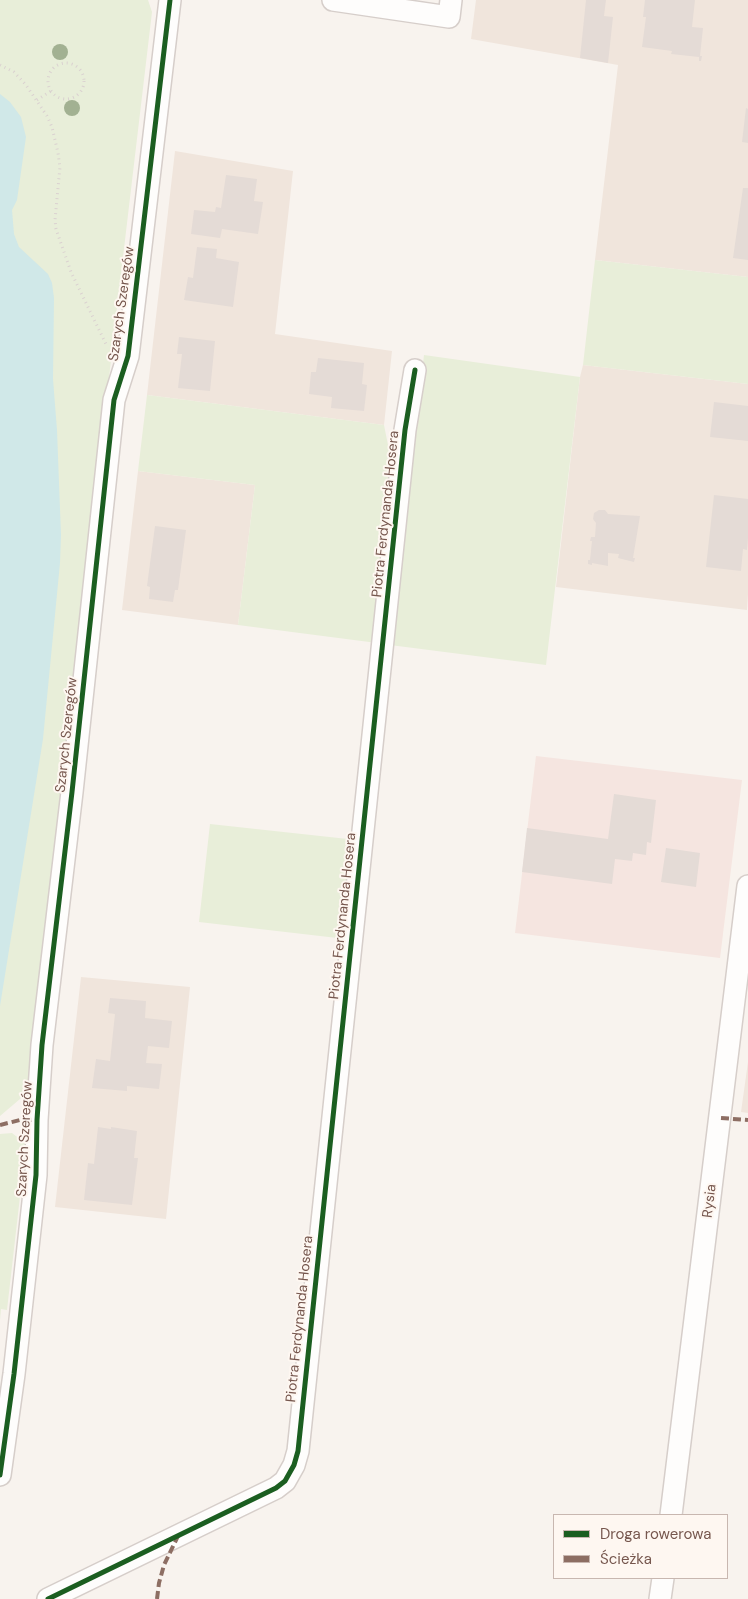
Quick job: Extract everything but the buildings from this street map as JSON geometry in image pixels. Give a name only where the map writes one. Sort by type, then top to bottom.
[{"type":"street","name":"Szarych Szeregów","points":[[0,1475],[14,1374],[35,1185],[42,1045],[72,792],[114,400],[128,356],[170,0]]},
{"type":"street","points":[[333,0],[450,8]]},
{"type":"street","name":"Piotra Ferdynanda Hosera","points":[[48,1599],[276,1488],[285,1481],[294,1465],[298,1451],[406,430],[415,370]]},
{"type":"street","name":"Rysia","points":[[671,1514],[748,886]]},
{"type":"street","points":[[660,1599],[663,1579]]},
{"type":"path","points":[[70,63],[76,64],[82,70],[85,78],[84,85],[76,95],[71,98],[60,98],[51,91],[48,79],[54,68],[70,63]]},
{"type":"path","points":[[0,64],[14,72],[37,100],[52,127],[58,153],[59,179],[56,220],[62,248],[71,272],[112,354],[128,356]]},
{"type":"path","points":[[37,100],[51,91]]},
{"type":"shaded area","points":[[476,0],[748,0],[748,277],[595,260],[618,65],[471,39]]},
{"type":"shaded area","points":[[175,151],[293,171],[275,334],[392,351],[384,425],[147,395]]},
{"type":"shaded area","points":[[583,365],[748,384],[747,610],[556,587],[580,377]]},
{"type":"shaded area","points":[[138,471],[255,485],[238,625],[122,610]]},
{"type":"shaded area","points":[[536,756],[742,780],[720,958],[515,933]]},
{"type":"shaded area","points":[[81,977],[190,987],[166,1219],[55,1207]]},
{"type":"shaded area","points":[[748,1062],[748,1113],[741,1112]]},
{"type":"green space","points":[[0,0],[148,0],[152,12],[114,333],[30,1088],[0,1116]]},
{"type":"green space","points":[[595,260],[748,277],[748,384],[583,365]]},
{"type":"green space","points":[[424,355],[580,377],[546,665],[390,645]]},
{"type":"green space","points":[[147,395],[384,425],[393,470],[377,643],[238,625],[255,485],[138,471]]},
{"type":"green space","points":[[210,824],[357,840],[346,939],[199,922]]},
{"type":"green space","points":[[12,1133],[26,1144],[7,1310],[1,1309],[0,1320],[0,1134]]},
{"type":"water","points":[[0,94],[10,102],[21,117],[26,137],[17,200],[12,210],[14,234],[19,247],[48,274],[52,283],[54,298],[53,379],[61,535],[43,739],[0,1006]]},
{"type":"marked path","points":[[721,1118],[748,1120]]},
{"type":"marked path","points":[[0,1125],[20,1120],[37,1120]]},
{"type":"marked path","points":[[157,1599],[164,1565],[178,1536]]},
{"type":"cycle path","points":[[0,1475],[14,1374],[36,1175],[37,1120],[42,1045],[72,792],[114,400],[128,356],[170,0]]},
{"type":"cycle path","points":[[48,1599],[276,1488],[285,1481],[294,1465],[298,1451],[405,430],[415,370]]}]
